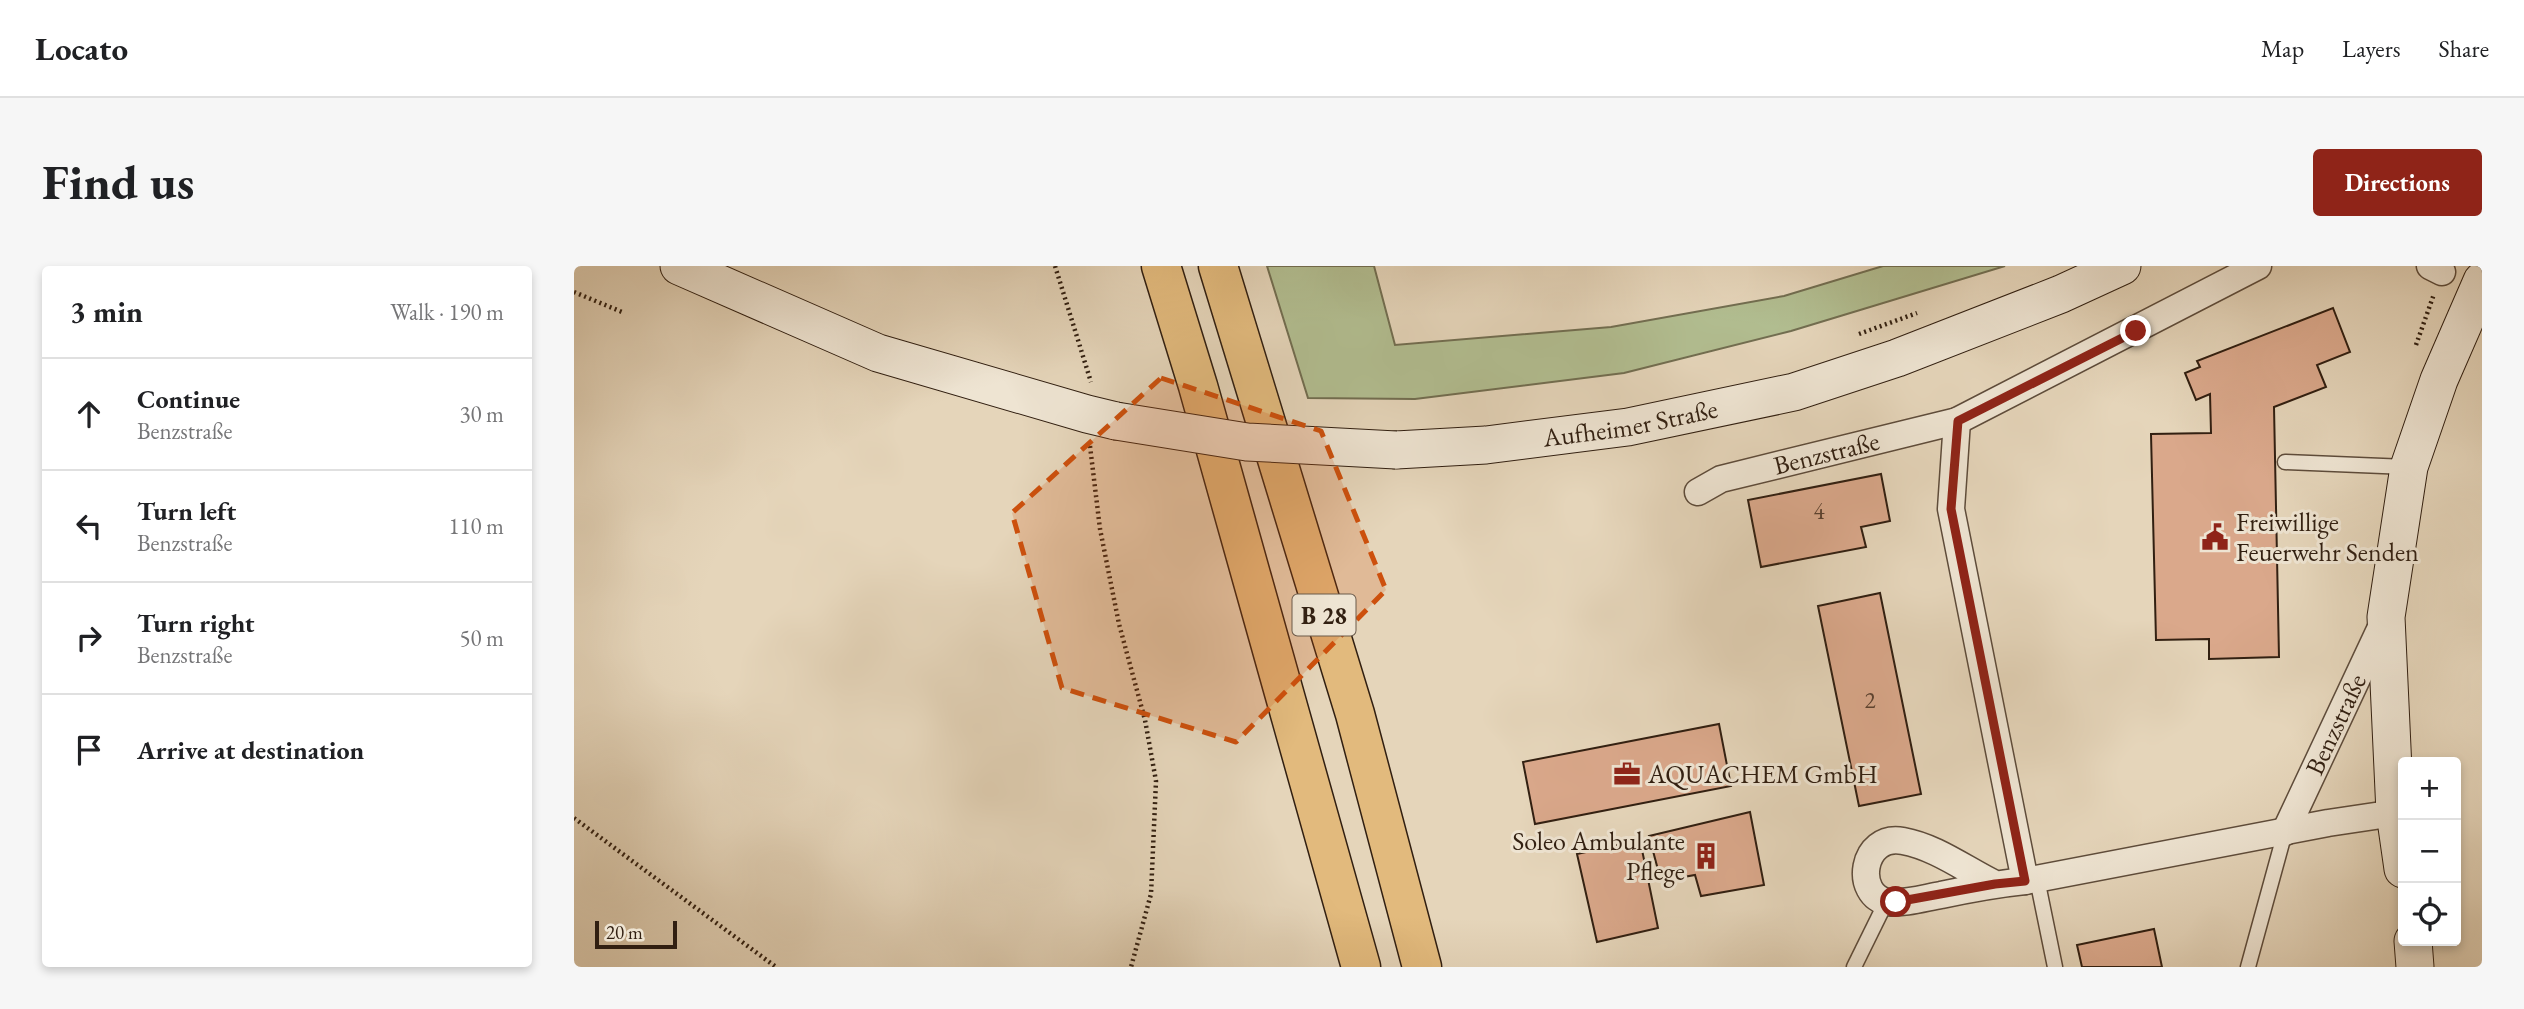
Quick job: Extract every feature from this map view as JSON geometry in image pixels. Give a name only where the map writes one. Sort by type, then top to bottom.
[{"type":"highway","name":"B 28","points":[[1161,266],[1206,412],[1361,967]]},
{"type":"highway","name":"B 28","points":[[1218,266],[1355,714],[1422,967]]},
{"type":"street","name":"Aufheimer Straße","points":[[679,266],[878,353],[1247,442],[1396,450],[1486,444],[1628,427],[1794,392],[1897,358],[2061,294],[2122,266]]},
{"type":"street","name":"Benzstraße","points":[[1698,492],[1721,479],[1958,421],[2258,266]]},
{"type":"street","points":[[2398,834],[2386,617],[2409,467],[2439,380],[2482,281]]},
{"type":"street","points":[[1958,421],[1951,509],[2031,880]]},
{"type":"street","name":"Benzstraße","points":[[2285,832],[2386,617]]},
{"type":"street","points":[[1995,884],[1928,849],[1904,841],[1893,841],[1876,848],[1869,856],[1866,869],[1870,887],[1880,899],[1886,902],[1913,900],[2395,813]]},
{"type":"street","points":[[2414,946],[2416,967]]},
{"type":"lane","points":[[2285,463],[2409,467]]},
{"type":"lane","name":"Benzstraße","points":[[2248,967],[2285,832]]},
{"type":"lane","points":[[2031,880],[2055,967]]},
{"type":"lane","points":[[1854,967],[1886,902]]},
{"type":"path","points":[[1055,266],[1099,408],[1100,529],[1119,624],[1145,720],[1156,780],[1151,894],[1131,967]]},
{"type":"path","points":[[2413,354],[2436,269]]},
{"type":"path","points":[[574,292],[622,312]]},
{"type":"path","points":[[1853,336],[1917,313]]},
{"type":"path","points":[[574,818],[776,967]]},
{"type":"highlighted area","points":[[1161,378],[1321,431],[1386,590],[1236,742],[1062,688],[1012,513]]},
{"type":"green space","points":[[1267,266],[1374,266],[1395,345],[1611,327],[1784,296],[1883,266],[2005,266],[1791,331],[1624,373],[1415,399],[1308,398]]},
{"type":"building","name":"Freiwillige Feuerwehr Senden","points":[[2333,308],[2350,352],[2317,365],[2326,387],[2274,407],[2279,657],[2209,659],[2209,639],[2156,640],[2151,434],[2211,433],[2210,394],[2196,400],[2185,373],[2200,367],[2197,361]]},
{"type":"building","points":[[1881,474],[1890,521],[1861,527],[1866,547],[1761,567],[1748,500]]},
{"type":"building","points":[[1880,593],[1921,794],[1859,806],[1818,606]]},
{"type":"building","name":"AQUACHEM GmbH","points":[[1719,724],[1731,786],[1535,824],[1523,762]]},
{"type":"building","name":"Soleo Ambulante Pflege","points":[[1750,812],[1764,885],[1701,896],[1695,875],[1661,881],[1649,836]]},
{"type":"building","points":[[1640,840],[1658,928],[1597,942],[1577,854]]},
{"type":"building","points":[[2154,929],[2162,967],[2082,967],[2077,945]]},
{"type":"place","name":"Freiwillige Feuerwehr Senden","points":[[2215,537]]},
{"type":"place","name":"AQUACHEM GmbH","points":[[1627,774]]},
{"type":"place","name":"Soleo Ambulante Pflege","points":[[1706,856]]},
{"type":"route","points":[[1896,902],[2025,881],[1951,509],[1958,421],[2136,331]]}]
